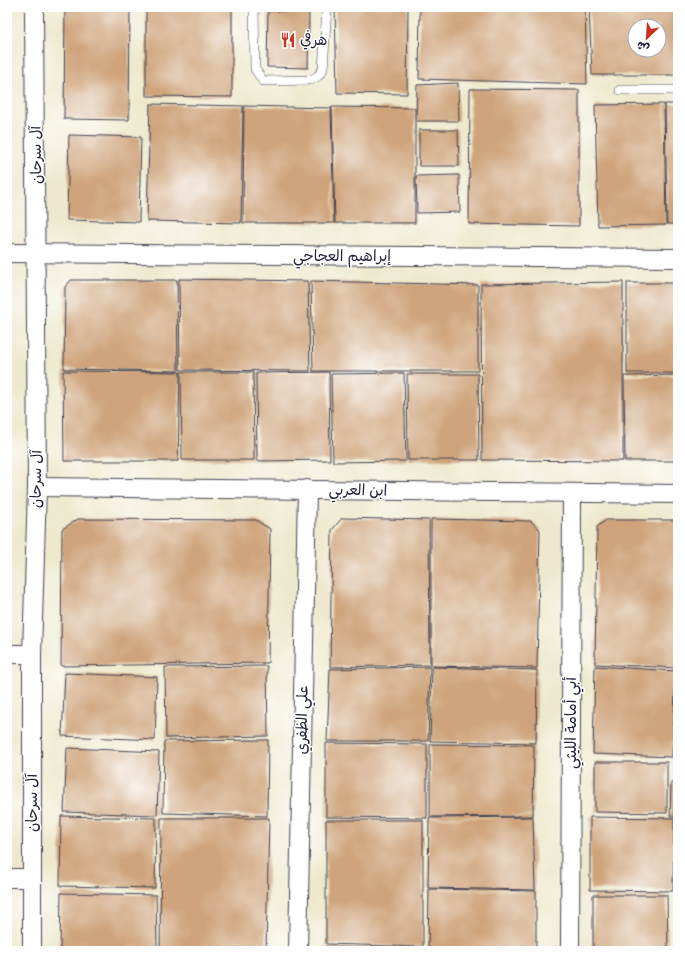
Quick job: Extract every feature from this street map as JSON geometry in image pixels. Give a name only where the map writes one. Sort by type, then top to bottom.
[{"type":"street","name":"آل سرحان","points":[[32,951],[32,654],[37,487],[37,254],[34,7]]},
{"type":"street","name":"إبراهيم العجاجي","points":[[7,254],[678,258]]},
{"type":"street","name":"ابن العربي","points":[[37,487],[678,494]]},
{"type":"street","name":"علي الظفري","points":[[298,951],[307,489]]},
{"type":"street","name":"أبي أمامة الليثي","points":[[570,951],[572,494]]},
{"type":"street","points":[[7,654],[32,654]]},
{"type":"street","points":[[7,878],[32,878]]},
{"type":"lane","points":[[254,7],[256,68],[263,82],[311,80],[318,76],[322,69],[327,7]]},
{"type":"lane","points":[[620,90],[678,90]]},
{"type":"building","points":[[65,7],[130,7],[129,120],[64,119]]},
{"type":"building","points":[[146,7],[232,7],[232,97],[146,96]]},
{"type":"building","points":[[335,7],[408,7],[407,94],[337,93]]},
{"type":"building","points":[[420,7],[585,7],[587,84],[419,79]]},
{"type":"building","points":[[589,7],[678,7],[678,75],[592,75]]},
{"type":"building","name":"هرفي","points":[[268,11],[309,12],[308,68],[267,67]]},
{"type":"building","points":[[458,83],[459,121],[416,121],[417,85]]},
{"type":"building","points":[[470,89],[579,90],[579,226],[469,224]]},
{"type":"building","points":[[150,104],[243,106],[241,223],[147,221]]},
{"type":"building","points":[[664,104],[666,225],[598,226],[595,105]]},
{"type":"building","points":[[665,104],[678,104],[678,224],[667,224]]},
{"type":"building","points":[[244,106],[331,108],[334,223],[243,223]]},
{"type":"building","points":[[332,107],[415,108],[415,223],[335,223]]},
{"type":"building","points":[[419,130],[458,130],[459,166],[419,166]]},
{"type":"building","points":[[69,135],[141,137],[139,222],[67,220]]},
{"type":"building","points":[[459,175],[460,212],[417,213],[416,176]]},
{"type":"building","points":[[179,279],[308,281],[310,371],[180,370]]},
{"type":"building","points":[[71,280],[177,280],[178,371],[64,369],[65,287]]},
{"type":"building","points":[[311,281],[478,285],[478,371],[313,371]]},
{"type":"building","points":[[623,282],[623,461],[482,460],[481,284]]},
{"type":"building","points":[[627,283],[678,283],[678,373],[627,373]]},
{"type":"building","points":[[63,371],[180,372],[178,461],[64,461]]},
{"type":"building","points":[[181,372],[253,372],[254,460],[182,460]]},
{"type":"building","points":[[329,372],[330,460],[257,461],[256,373]]},
{"type":"building","points":[[404,373],[406,461],[333,462],[331,374]]},
{"type":"building","points":[[407,374],[478,374],[479,460],[408,460]]},
{"type":"building","points":[[678,375],[678,461],[625,461],[624,376]]},
{"type":"building","points":[[342,518],[429,520],[430,665],[330,667],[332,530]]},
{"type":"building","points":[[78,519],[256,520],[270,529],[268,663],[61,666],[62,529]]},
{"type":"building","points":[[431,519],[531,521],[540,530],[537,668],[431,666]]},
{"type":"building","points":[[606,520],[678,520],[678,668],[595,664],[597,527]]},
{"type":"building","points":[[267,666],[268,736],[166,738],[165,667]]},
{"type":"building","points":[[595,666],[676,671],[672,757],[593,754]]},
{"type":"building","points":[[430,667],[428,741],[327,741],[330,669]]},
{"type":"building","points":[[432,667],[537,670],[536,743],[430,741]]},
{"type":"building","points":[[65,673],[157,677],[155,740],[62,736]]},
{"type":"building","points":[[677,679],[678,705],[676,705]]},
{"type":"building","points":[[676,707],[678,707],[678,743],[676,743]]},
{"type":"building","points":[[268,740],[267,816],[163,813],[164,741]]},
{"type":"building","points":[[326,743],[427,744],[427,818],[326,817]]},
{"type":"building","points":[[430,744],[534,745],[533,816],[430,817]]},
{"type":"building","points":[[675,745],[678,745],[678,779],[675,779]]},
{"type":"building","points":[[67,748],[159,752],[157,815],[64,812]]},
{"type":"building","points":[[595,762],[667,762],[667,813],[595,812]]},
{"type":"building","points":[[671,783],[678,783],[678,816],[670,816]]},
{"type":"building","points":[[61,816],[156,818],[155,888],[60,886]]},
{"type":"building","points":[[533,817],[535,890],[428,888],[429,818]]},
{"type":"building","points":[[590,817],[674,818],[673,891],[590,890]]},
{"type":"building","points":[[161,818],[269,818],[266,951],[160,951]]},
{"type":"building","points":[[326,820],[423,820],[423,947],[326,944]]},
{"type":"building","points":[[429,889],[536,891],[536,951],[428,951]]},
{"type":"building","points":[[61,893],[156,895],[157,951],[60,951]]},
{"type":"building","points":[[593,895],[667,895],[668,951],[593,951]]},
{"type":"building","points":[[325,947],[424,949],[424,951],[325,951]]},
{"type":"place","name":"هرفي","points":[[288,40]]}]
